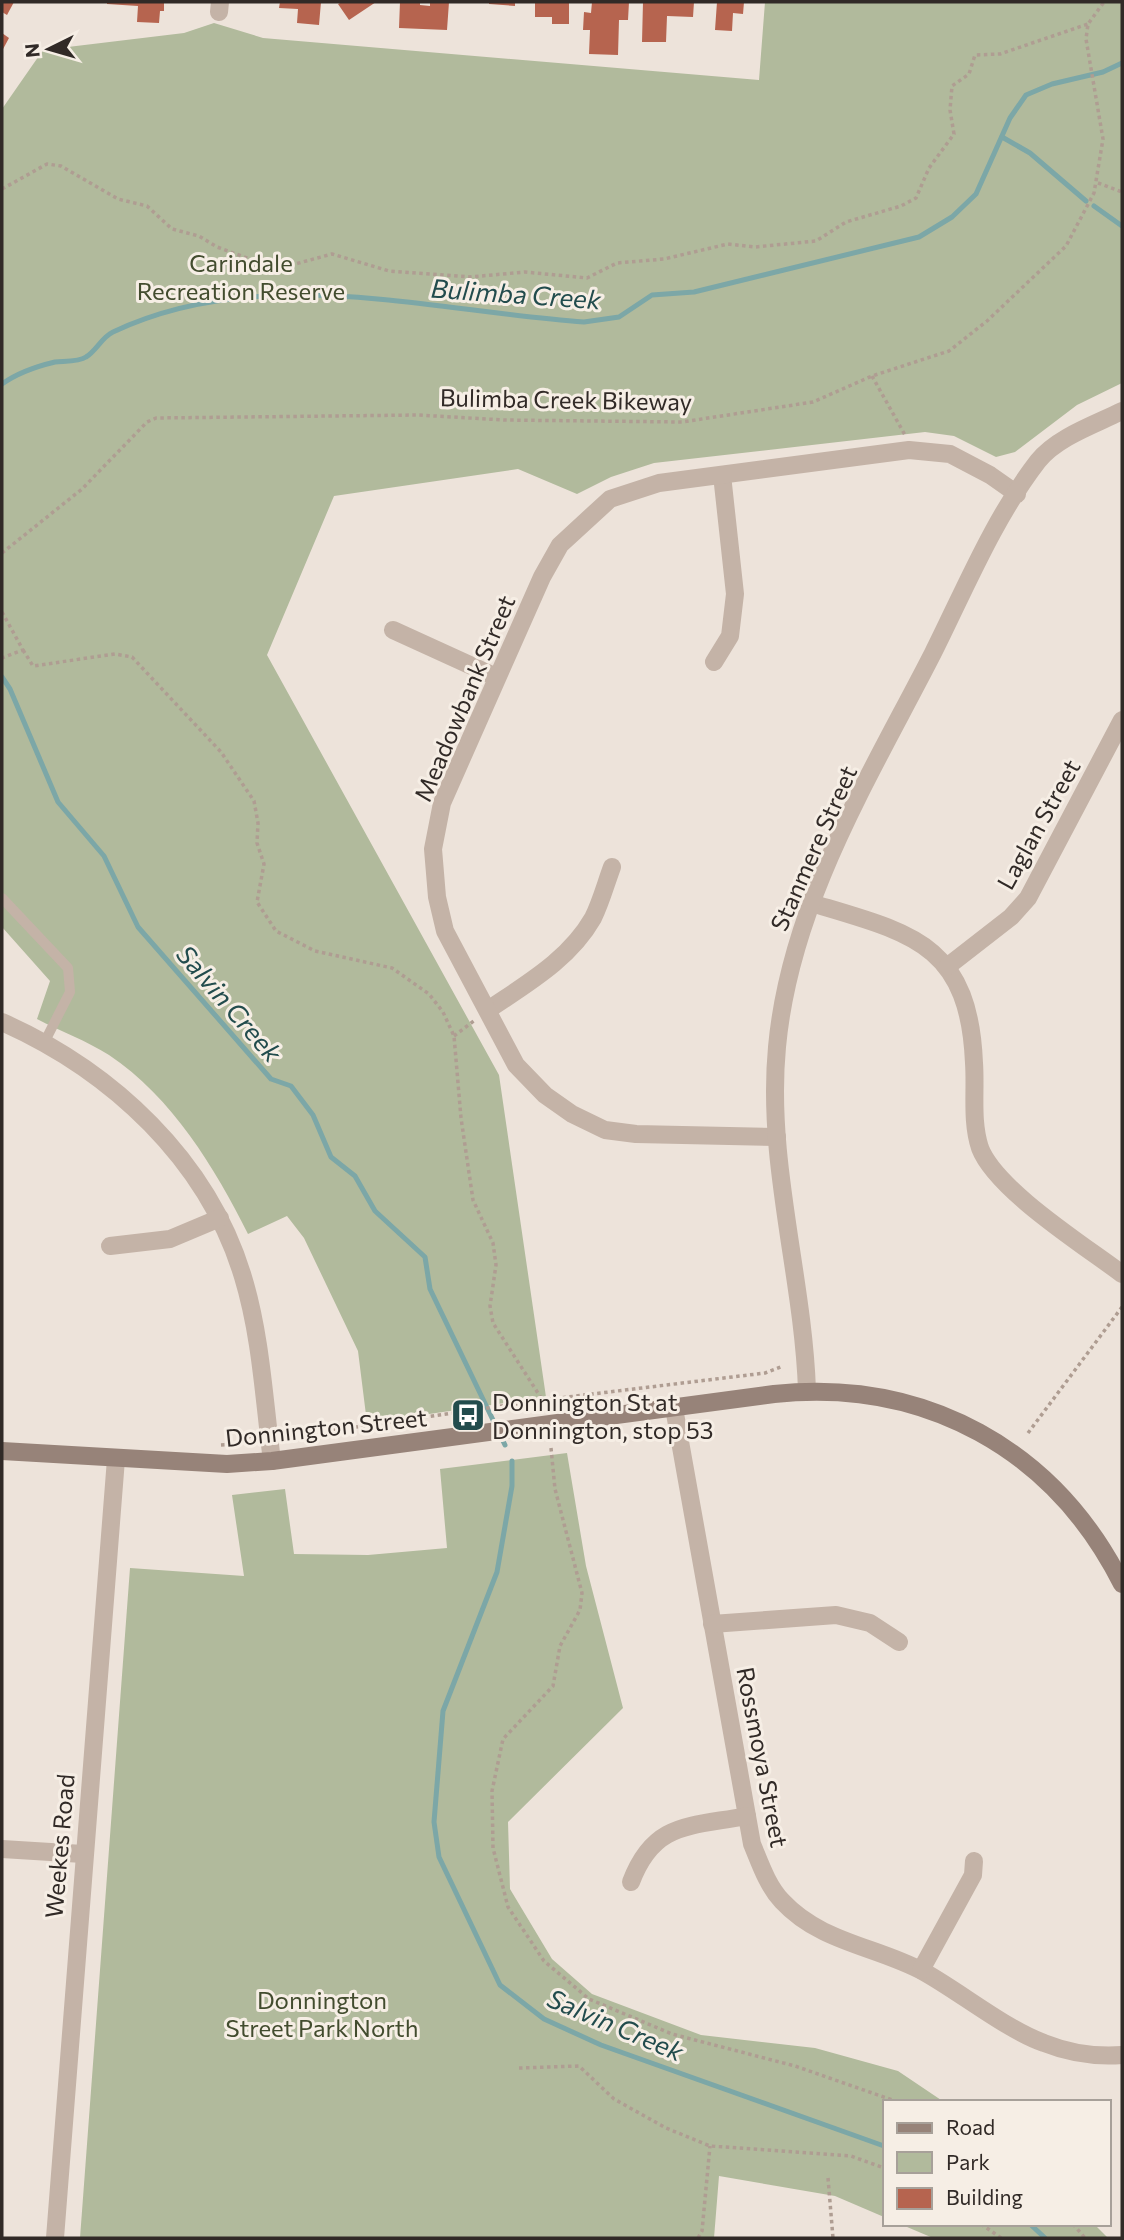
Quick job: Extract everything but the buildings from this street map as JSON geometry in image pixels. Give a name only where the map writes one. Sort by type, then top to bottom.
[{"type":"street","name":"Stanmere Street","points":[[807,1390],[806,1354],[778,1137],[776,1049],[787,986],[811,903],[837,842],[977,564],[1039,459],[1066,439],[1122,411]]},
{"type":"street","name":"Meadowbank Street","points":[[778,1137],[636,1134],[605,1130],[572,1114],[545,1095],[516,1065],[481,1016],[445,931],[437,897],[433,849],[442,803],[542,577],[560,545],[610,499],[659,483],[909,450],[950,454],[990,475],[1017,494]]},
{"type":"street","points":[[714,662],[730,636],[735,594],[722,475]]},
{"type":"street","points":[[393,631],[496,677]]},
{"type":"street","name":"Laglan Street","points":[[948,966],[1011,917],[1028,898],[1122,720]]},
{"type":"street","points":[[481,1016],[543,973],[571,948],[593,917],[612,867]]},
{"type":"street","points":[[811,903],[904,933],[925,945],[948,966],[969,1014],[973,1041],[975,1115],[980,1148],[999,1176],[1024,1199],[1122,1274]]},
{"type":"street","points":[[2,1022],[44,1043],[84,1069],[139,1111],[170,1143],[220,1218],[244,1277],[253,1316],[272,1461]]},
{"type":"street","points":[[110,1246],[170,1239],[220,1218]]},
{"type":"street","name":"Donnington Street","points":[[2,1451],[227,1464],[272,1461],[807,1390],[853,1393],[924,1407],[981,1432],[1010,1450],[1071,1505],[1104,1548],[1122,1584]]},
{"type":"street","name":"Rossmoya Street","points":[[674,1408],[752,1844],[763,1871],[781,1900],[809,1924],[843,1942],[921,1970],[1039,2042],[1087,2055],[1122,2055]]},
{"type":"street","name":"Weekes Road","points":[[55,2238],[116,1459]]},
{"type":"street","points":[[712,1624],[836,1615],[870,1623],[899,1642]]},
{"type":"street","points":[[631,1882],[640,1858],[657,1839],[672,1831],[747,1816]]},
{"type":"street","points":[[2,1849],[83,1854]]},
{"type":"street","points":[[921,1970],[974,1875],[974,1861]]},
{"type":"lane","points":[[2,898],[68,968],[70,992],[44,1043]]},
{"type":"path","points":[[2,189],[47,164],[61,166],[118,199],[147,206],[172,229],[198,236],[217,247],[277,268],[332,254],[389,271],[470,277],[525,272],[587,278],[617,263],[664,259],[727,244],[755,247],[816,241],[846,222],[901,206],[916,198],[929,168],[954,134],[950,110],[952,86],[969,74],[975,55],[1000,54],[1088,24],[1104,2]]},
{"type":"path","name":"Bulimba Creek Bikeway","points":[[2,553],[82,489],[147,422],[156,418],[418,415],[542,421],[682,422],[813,402],[872,376],[949,351],[987,321],[1066,246],[1098,183],[1103,139],[1086,39],[1088,24]]},
{"type":"path","points":[[1098,183],[1122,192]]},
{"type":"path","points":[[872,376],[902,426],[909,450]]},
{"type":"path","points":[[2,612],[33,666],[115,654],[132,657],[149,672],[177,709],[221,752],[254,801],[258,822],[257,843],[264,864],[257,902],[276,931],[315,951],[374,963],[403,975],[429,994],[454,1036],[468,1175],[473,1200],[493,1243],[490,1306],[493,1322],[544,1402]]},
{"type":"path","points":[[2,658],[23,650]]},
{"type":"path","points":[[454,1036],[481,1016]]},
{"type":"path","points":[[1028,1433],[1122,1307]]},
{"type":"path","points":[[285,1434],[307,1434],[418,1420],[765,1373],[783,1366]]},
{"type":"path","points":[[211,1444],[237,1444],[250,1436]]},
{"type":"path","points":[[551,1448],[555,1489],[582,1593],[580,1610],[560,1646],[553,1686],[503,1739],[492,1791],[493,1848],[508,1907],[544,1961],[589,1999],[672,2034],[795,2066],[892,2100]]},
{"type":"path","points":[[519,2068],[579,2066],[614,2099],[666,2128],[710,2146],[851,2156],[883,2168]]},
{"type":"path","points":[[698,2238],[702,2231],[710,2146]]},
{"type":"path","points":[[828,2178],[833,2238]]},
{"type":"path","points":[[984,2226],[1001,2238]]},
{"type":"green space","name":"Carindale Recreation Reserve","points":[[765,2],[1122,2],[1122,383],[1077,405],[1015,452],[996,457],[954,436],[925,432],[654,463],[611,477],[577,494],[518,469],[334,496],[267,655],[499,1075],[546,1397],[367,1423],[358,1351],[304,1238],[287,1216],[248,1234],[206,1159],[153,1091],[109,1055],[37,1019],[50,981],[2,927],[2,109],[43,50],[184,33],[214,23],[263,38],[759,80]]},
{"type":"green space","name":"Donnington Street Park North","points":[[567,1453],[586,1566],[623,1708],[508,1822],[510,1889],[552,1959],[592,1994],[701,2035],[815,2048],[898,2071],[941,2100],[883,2100],[883,2217],[835,2196],[719,2176],[714,2238],[80,2238],[130,1568],[244,1576],[232,1495],[285,1489],[294,1554],[368,1555],[447,1548],[440,1469]]},
{"type":"green space","points":[[905,2226],[1096,2226],[1108,2238],[933,2238]]},
{"type":"waterway","name":"Bulimba Creek","points":[[2,384],[42,366],[83,359],[113,332],[169,311],[227,299],[286,295],[346,297],[584,322],[619,317],[652,295],[694,292],[919,237],[952,217],[976,194],[1010,118],[1026,95],[1052,84],[1103,72],[1122,63]]},
{"type":"waterway","points":[[1002,137],[1030,153],[1086,201]]},
{"type":"waterway","points":[[1094,206],[1122,226]]},
{"type":"waterway","name":"Salvin Creek","points":[[2,677],[10,689],[58,802],[104,856],[138,927],[271,1079],[291,1086],[313,1115],[331,1157],[355,1176],[375,1211],[425,1257],[430,1289],[505,1445]]},
{"type":"waterway","name":"Salvin Creek","points":[[512,1461],[512,1486],[497,1572],[443,1711],[434,1822],[439,1857],[500,1985],[544,2019],[601,2045],[883,2146]]},
{"type":"waterway","name":"Salvin Creek","points":[[1032,2226],[1045,2238]]},
{"type":"place","name":"Donnington St at Donnington, stop 53","points":[[468,1415]]}]
